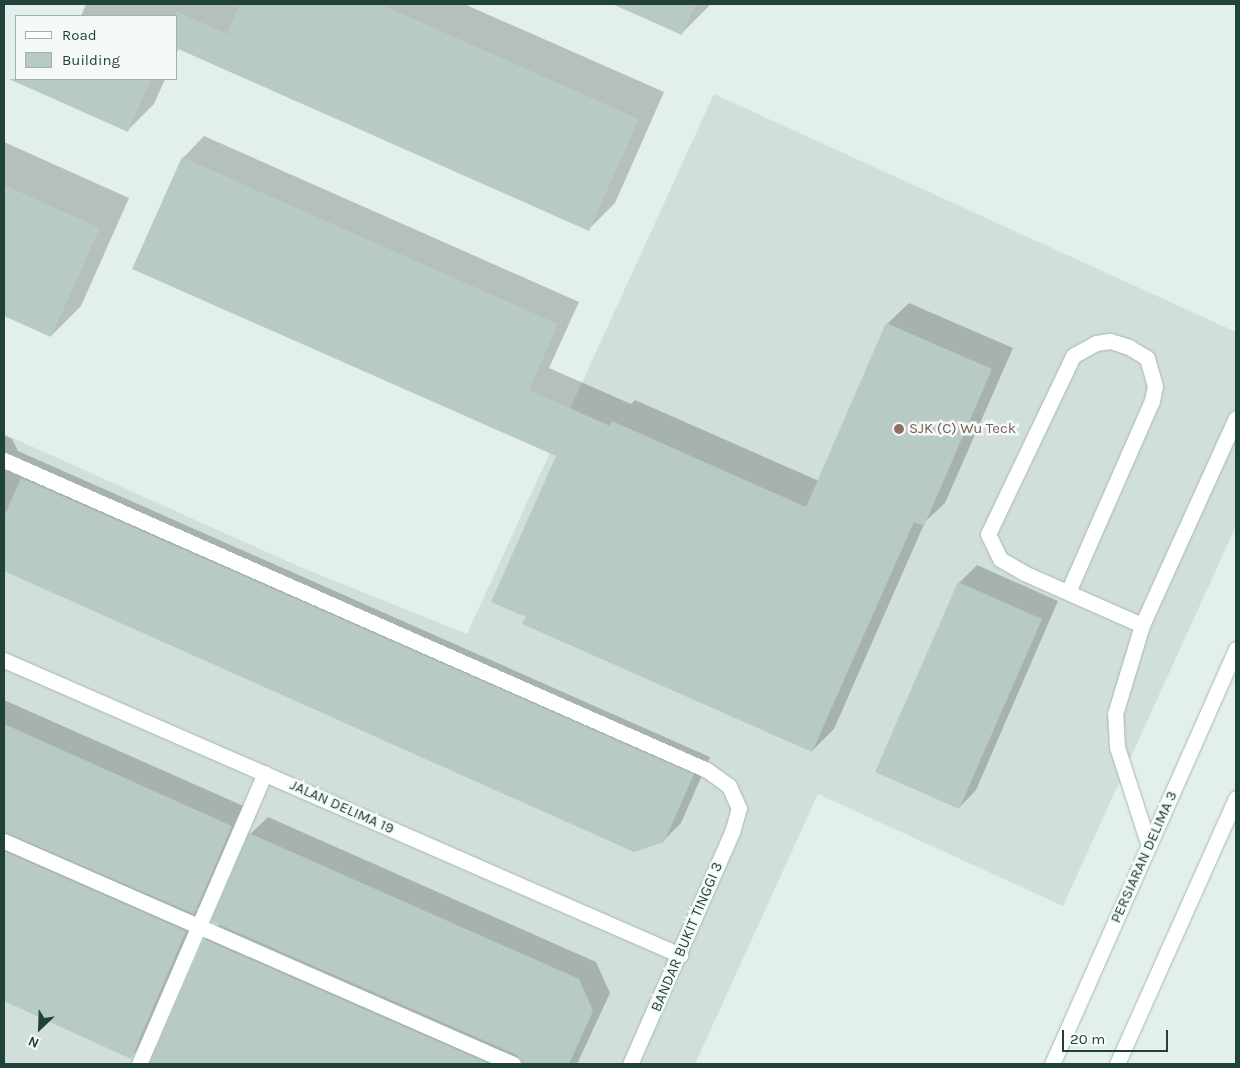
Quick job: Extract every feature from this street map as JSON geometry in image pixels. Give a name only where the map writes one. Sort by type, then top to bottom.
[{"type":"street","points":[[1068,592],[1152,401],[1155,386],[1147,358],[1129,347],[1110,341],[1090,345],[1072,356],[988,534],[1000,559],[1068,592],[1142,625]]},
{"type":"street","points":[[1149,846],[1114,736],[1120,689],[1142,625],[1236,418]]},
{"type":"street","name":"BANDAR BUKIT TINGGI 3","points":[[4,460],[707,770],[729,786],[739,808],[732,832],[630,1064]]},
{"type":"street","name":"PERSIARAN DELIMA 3","points":[[1052,1064],[1236,649]]},
{"type":"street","name":"JALAN DELIMA 19","points":[[4,660],[680,954]]},
{"type":"street","points":[[139,1064],[265,773]]},
{"type":"street","points":[[1118,1064],[1236,798]]},
{"type":"street","points":[[4,841],[513,1064]]},
{"type":"shaded area","points":[[714,94],[1236,332],[1236,526],[1063,906],[818,794],[695,1064],[4,1064],[4,434],[300,567],[467,634]]},
{"type":"building","points":[[240,4],[380,4],[639,119],[589,231],[178,49],[178,15],[176,15],[176,11],[227,34]]},
{"type":"building","points":[[612,4],[696,4],[682,35]]},
{"type":"building","points":[[9,79],[151,80],[128,132]]},
{"type":"building","points":[[182,157],[558,324],[529,390],[610,426],[612,421],[806,507],[886,323],[992,369],[924,526],[914,522],[812,752],[522,624],[526,617],[491,602],[556,456],[132,269]]},
{"type":"building","points":[[4,185],[100,228],[51,337],[4,316]]},
{"type":"building","points":[[21,478],[694,774],[664,842],[634,852],[4,571],[4,517]]},
{"type":"building","points":[[958,582],[1042,619],[959,809],[875,772]]},
{"type":"building","points":[[4,724],[232,826],[194,914],[4,832]]},
{"type":"building","points":[[249,833],[579,979],[593,1011],[569,1064],[522,1064],[517,1055],[211,921]]},
{"type":"building","points":[[4,851],[186,931],[131,1059],[4,1001]]},
{"type":"building","points":[[204,939],[490,1064],[149,1064]]},
{"type":"place","name":"SJK (C) Wu Teck","points":[[899,429]]}]
